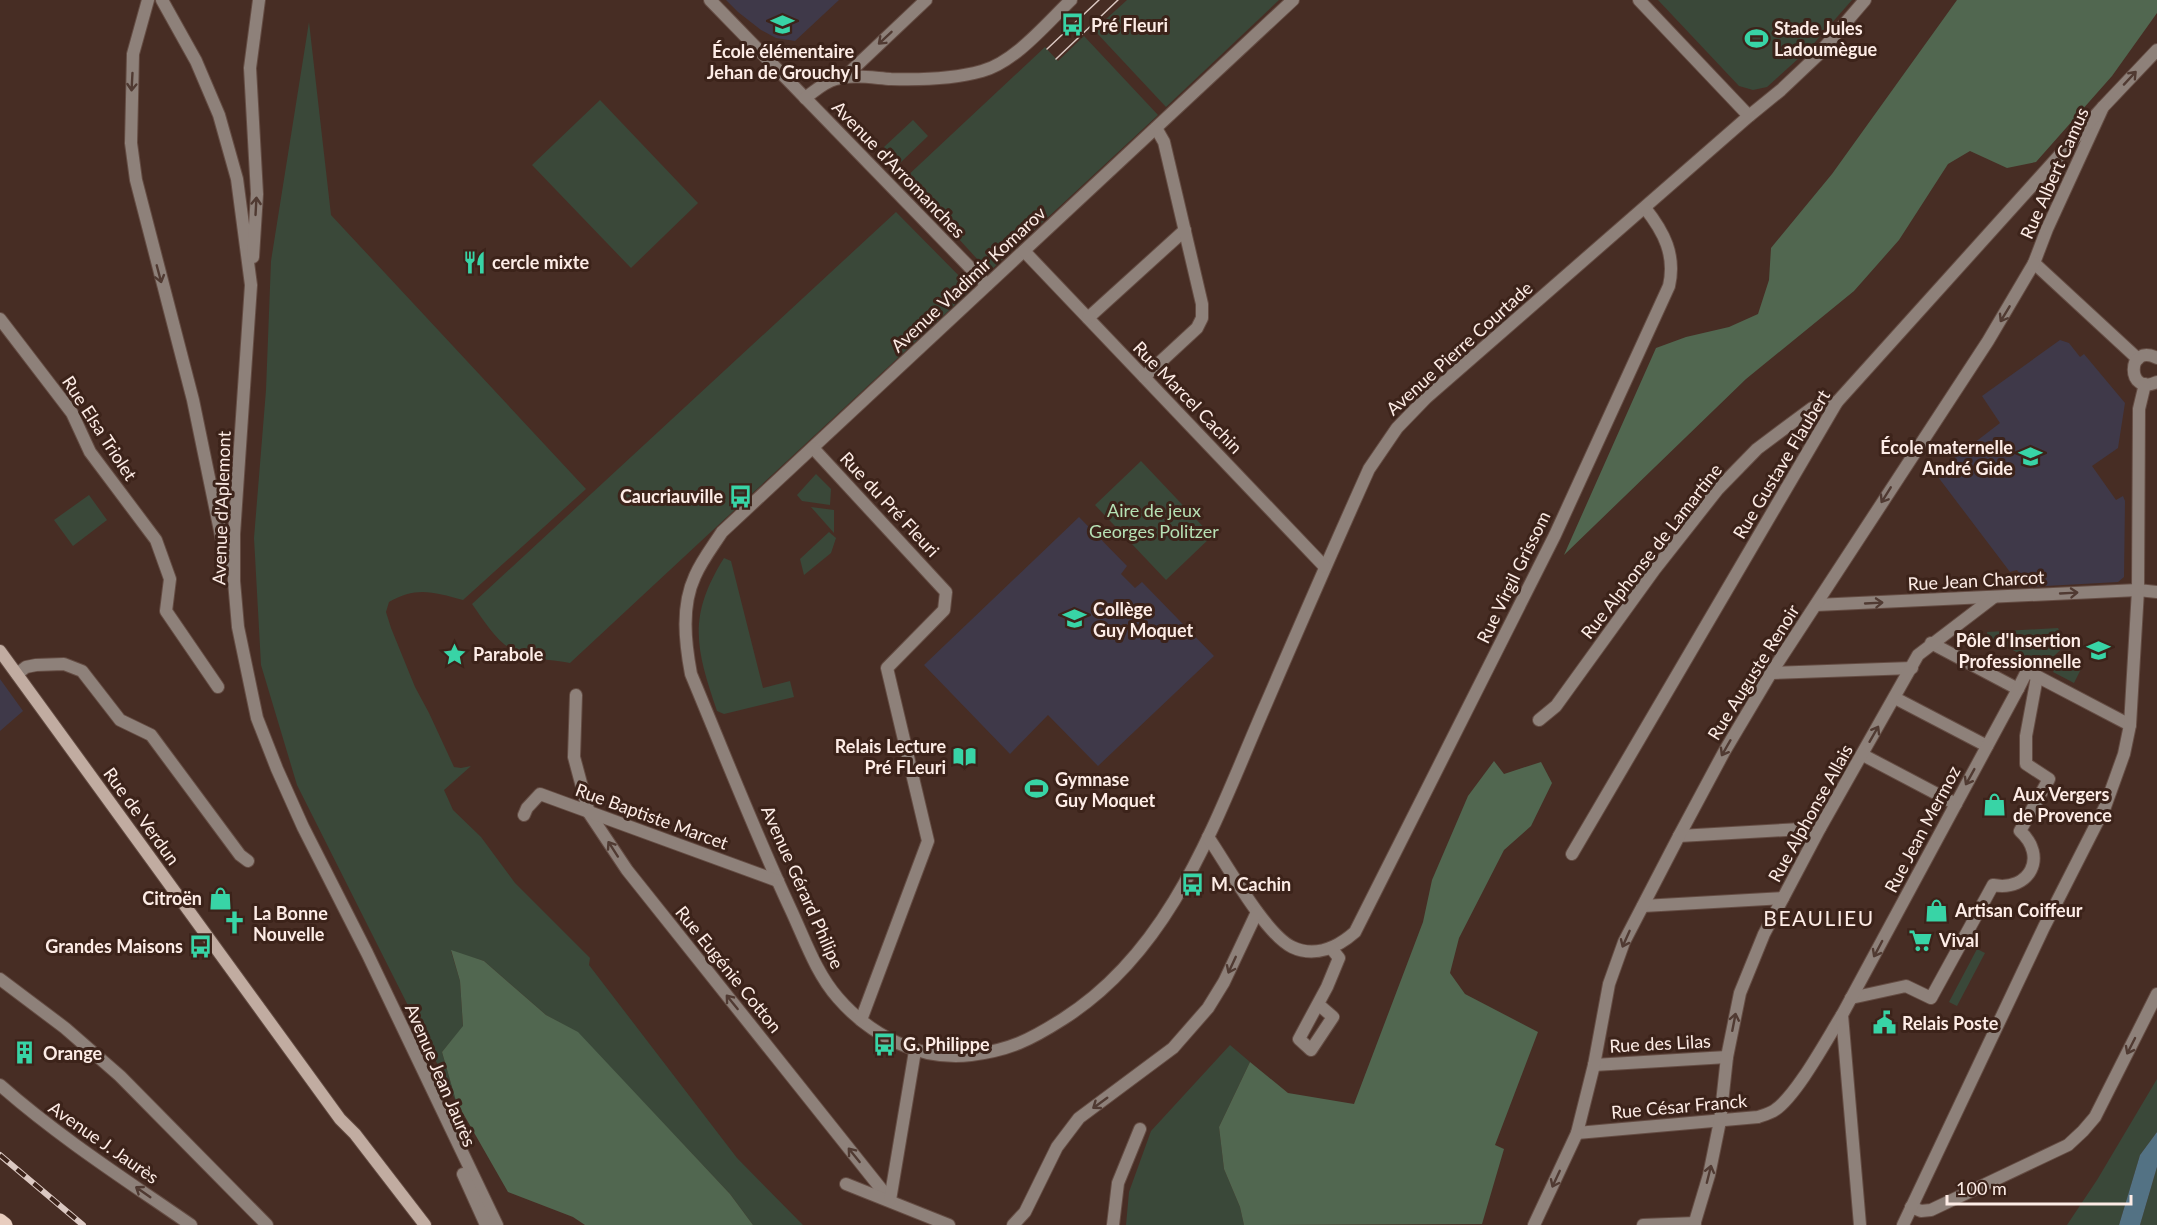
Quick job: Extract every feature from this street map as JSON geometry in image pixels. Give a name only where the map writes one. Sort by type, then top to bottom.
[{"type":"main road","name":"Rue de Verdun","points":[[0,651],[340,1119],[355,1134],[425,1225]]},
{"type":"main road","name":"Rue de Verdun","points":[[340,1119],[349,1137],[415,1225]]},
{"type":"main road","points":[[0,1221],[5,1225]]},
{"type":"street","points":[[148,0],[133,54],[131,143],[136,180],[193,400],[225,555],[234,580]]},
{"type":"street","name":"Avenue d'Aplemont","points":[[162,0],[196,61],[219,115],[237,179],[251,285],[234,534],[234,580],[238,627],[257,718],[303,827],[367,953],[389,1002]]},
{"type":"street","points":[[251,285],[257,194],[250,68],[259,0]]},
{"type":"street","name":"Avenue d'Arromanches","points":[[710,0],[987,285]]},
{"type":"street","points":[[847,77],[857,64],[926,0]]},
{"type":"street","points":[[805,98],[822,85],[847,77],[907,80],[945,78],[982,71],[999,64],[1015,52],[1071,0]]},
{"type":"street","name":"Avenue Vladimir Komarov","points":[[689,599],[694,578],[722,532],[1293,0]]},
{"type":"street","points":[[1639,0],[1749,116]]},
{"type":"street","name":"Avenue Pierre Courtade","points":[[1208,837],[1369,468],[1397,428],[1426,398],[1781,90],[1817,56],[1865,0]]},
{"type":"street","name":"Rue Albert Camus","points":[[2138,359],[2034,263],[2103,107],[2157,50]]},
{"type":"street","name":"Rue Gustave Flaubert","points":[[1572,854],[1837,402],[2103,107]]},
{"type":"street","points":[[1144,376],[1197,327],[1202,318],[1202,304],[1164,142],[1156,128]]},
{"type":"street","name":"Rue Virgil Grissom","points":[[1331,948],[1355,932],[1555,535],[1670,286],[1673,271],[1671,252],[1660,227],[1645,208]]},
{"type":"street","points":[[1088,318],[1185,230]]},
{"type":"street","name":"Rue Marcel Cachin","points":[[1024,251],[1325,567]]},
{"type":"street","name":"Rue Auguste Renoir","points":[[1534,1225],[1577,1133],[1594,1065],[1610,984],[1624,942],[1679,836],[1724,752],[1771,673],[1988,341],[2034,263]]},
{"type":"street","name":"Rue Elsa Triolet","points":[[0,319],[72,413],[90,452],[156,540],[170,579],[166,611],[218,687]]},
{"type":"street","points":[[1903,1225],[2044,927],[2105,807],[2124,754],[2130,725],[2138,590],[2139,410],[2151,383],[2138,381],[2134,374],[2134,366],[2138,359],[2146,355],[2157,358]]},
{"type":"street","name":"Rue Alphonse de Lamartine","points":[[1539,720],[1556,706],[1650,575],[1718,489],[1757,449],[1812,408],[1837,402]]},
{"type":"street","name":"Rue du Pré Fleuri","points":[[813,448],[946,592],[944,610],[887,668],[928,841],[861,1020]]},
{"type":"street","name":"Rue Jean Charcot","points":[[1816,605],[2138,590],[2157,592]]},
{"type":"street","name":"Rue Alphonse Allais","points":[[1694,1224],[1709,1175],[1720,1121],[1727,1057],[1740,993],[1764,934],[1820,828],[1918,654],[1994,597]]},
{"type":"street","name":"Avenue Gérard Philipe","points":[[689,599],[685,621],[686,646],[691,674],[778,881],[823,980],[861,1020],[889,1039],[915,1051],[953,1057],[993,1052],[1030,1040],[1077,1010],[1117,977],[1151,938],[1176,900],[1208,837]]},
{"type":"street","points":[[1931,643],[2018,688],[2027,671],[2130,725]]},
{"type":"street","points":[[17,674],[26,667],[36,665],[64,664],[82,671],[120,720],[151,735],[240,855],[248,861]]},
{"type":"street","points":[[1771,673],[1912,668]]},
{"type":"street","points":[[1851,998],[1906,986],[1931,998],[1993,885],[2010,886],[2026,877],[2032,867],[2033,850],[2030,842],[2020,831],[2049,779],[2026,764],[2026,736],[2037,677]]},
{"type":"street","name":"Rue Jean Mermoz","points":[[1842,1015],[2018,688]]},
{"type":"street","name":"Rue Eugénie Cotton","points":[[576,695],[574,757],[589,813],[627,870],[890,1200]]},
{"type":"street","points":[[1895,698],[1988,746]]},
{"type":"street","points":[[1863,755],[1956,804]]},
{"type":"street","name":"Rue Baptiste Marcet","points":[[524,815],[527,808],[540,794],[778,881]]},
{"type":"street","points":[[1679,836],[1820,828]]},
{"type":"street","points":[[1208,837],[1257,912],[1283,941],[1304,951],[1331,948],[1339,957],[1318,1004]]},
{"type":"street","points":[[1643,906],[1783,898]]},
{"type":"street","points":[[1013,1225],[1025,1212],[1058,1147],[1079,1118],[1173,1048],[1208,1008],[1224,982],[1257,912]]},
{"type":"street","points":[[0,979],[64,1028],[120,1076],[267,1225]]},
{"type":"street","points":[[1911,1207],[1932,1210],[2068,1145],[2095,1117],[2157,994]]},
{"type":"street","name":"Avenue Jean Jaurès","points":[[389,1002],[486,1225]]},
{"type":"street","name":"Avenue Jean Jaurès","points":[[389,1002],[497,1225]]},
{"type":"street","points":[[1842,1015],[1860,1225]]},
{"type":"street","name":"Rue César Franck","points":[[1577,1133],[1758,1117],[1775,1110],[1798,1084],[1842,1015]]},
{"type":"street","points":[[890,1200],[915,1051]]},
{"type":"street","name":"Rue des Lilas","points":[[1594,1065],[1727,1057]]},
{"type":"street","name":"Avenue J. Jaurès","points":[[0,1085],[68,1140],[191,1225]]},
{"type":"street","points":[[1113,1225],[1118,1183],[1140,1129]]},
{"type":"street","points":[[846,1184],[946,1224]]},
{"type":"street","points":[[1642,1225],[1694,1224]]},
{"type":"shaded area","name":"École élémentaire Jehan de Grouchy I","points":[[726,0],[839,0],[795,41],[776,38],[761,30]]},
{"type":"shaded area","name":"École maternelle André Gide","points":[[2060,340],[2069,343],[2080,357],[2084,354],[2125,403],[2118,448],[2092,466],[2116,500],[2123,496],[2125,501],[2124,577],[2118,582],[2029,587],[2017,570],[2010,572],[1935,473],[2000,423],[1982,396]]},
{"type":"shaded area","name":"Collège Guy Moquet","points":[[1079,517],[1127,566],[1121,574],[1135,588],[1142,582],[1214,656],[1098,766],[1048,715],[1010,754],[924,665]]},
{"type":"shaded area","points":[[0,679],[23,711],[0,731]]},
{"type":"green space","points":[[1127,0],[1279,0],[1166,107],[1094,30]]},
{"type":"green space","name":"Stade Jules Ladoumègue","points":[[1658,0],[1852,0],[1809,49],[1767,87],[1753,90],[1739,86]]},
{"type":"green space","points":[[1957,0],[2157,0],[2157,13],[2112,76],[2036,162],[2007,168],[1970,151],[1948,164],[1899,240],[1854,291],[1746,379],[1564,555],[1656,348],[1686,337],[1729,327],[1758,314],[1769,280],[1771,248],[1832,174]]},
{"type":"green space","points":[[309,22],[331,215],[586,489],[463,600],[434,593],[417,592],[389,602],[386,612],[391,628],[415,687],[454,767],[471,766],[444,790],[453,810],[481,837],[515,883],[590,958],[589,965],[737,1158],[803,1225],[753,1225],[730,1194],[578,1033],[546,1015],[484,961],[451,951],[460,981],[463,1027],[442,1052],[456,1101],[297,785],[261,665],[254,538],[266,390],[271,261]]},
{"type":"green space","points":[[1084,36],[1158,115],[989,272],[904,179],[1045,47],[1058,61]]},
{"type":"green space","points":[[600,100],[698,203],[631,268],[532,165]]},
{"type":"green space","points":[[913,120],[928,136],[899,164],[884,147]]},
{"type":"green space","points":[[896,212],[972,289],[570,663],[527,656],[502,642],[472,604]]},
{"type":"green space","name":"Aire de jeux Georges Politzer","points":[[1141,461],[1212,536],[1166,580],[1095,505]]},
{"type":"green space","points":[[816,474],[831,489],[830,505],[802,501],[797,495]]},
{"type":"green space","points":[[89,495],[107,520],[73,546],[54,520]]},
{"type":"green space","points":[[811,507],[834,510],[834,533]]},
{"type":"green space","points":[[829,532],[836,538],[831,553],[804,575],[800,559]]},
{"type":"green space","points":[[724,558],[731,561],[763,688],[790,681],[794,697],[724,714],[717,711],[710,689],[700,651],[699,633],[704,598]]},
{"type":"green space","points":[[2058,628],[2066,645],[2043,666],[1988,637],[1987,632]]},
{"type":"green space","points":[[2066,653],[2081,669],[2074,683],[2053,672],[2059,660]]},
{"type":"green space","points":[[1494,761],[1504,774],[1541,762],[1552,783],[1531,826],[1504,850],[1459,938],[1450,973],[1465,994],[1538,1032],[1495,1145],[1504,1149],[1482,1224],[1244,1225],[1240,1207],[1224,1169],[1219,1127],[1250,1062],[1288,1093],[1354,1104],[1423,922],[1432,880],[1468,796]]},
{"type":"green space","points":[[1977,949],[1985,953],[1957,1006],[1949,1002]]},
{"type":"green space","points":[[451,950],[484,961],[546,1015],[578,1032],[730,1194],[753,1225],[585,1225],[573,1217],[508,1192],[456,1101],[442,1052],[463,1026],[460,981]]},
{"type":"green space","points":[[1230,1045],[1250,1062],[1219,1127],[1224,1169],[1240,1207],[1244,1225],[1126,1225],[1129,1192],[1151,1131]]},
{"type":"green space","points":[[2157,1079],[2157,1132],[2140,1155],[2119,1225],[2067,1225],[2097,1180]]},
{"type":"green space","points":[[2157,1167],[2157,1225],[2140,1225]]},
{"type":"water","points":[[2157,1132],[2157,1167],[2140,1225],[2119,1225],[2140,1155]]},
{"type":"tram line","points":[[1047,49],[1099,0]]},
{"type":"tram line","points":[[1056,59],[1118,0]]},
{"type":"railway","points":[[0,1155],[83,1225]]},
{"type":"place","name":"École élémentaire Jehan de Grouchy I","points":[[783,25]]},
{"type":"place","name":"Pré Fleuri","points":[[1073,25]]},
{"type":"place","name":"Stade Jules Ladoumègue","points":[[1756,38]]},
{"type":"place","name":"cercle mixte","points":[[474,262]]},
{"type":"place","name":"École maternelle André Gide","points":[[2031,457]]},
{"type":"place","name":"Caucriauville","points":[[741,496]]},
{"type":"place","name":"Collège Guy Moquet","points":[[1075,619]]},
{"type":"place","name":"Pôle d'Insertion Professionnelle","points":[[2099,650]]},
{"type":"place","name":"Parabole","points":[[455,654]]},
{"type":"place","name":"Relais Lecture Pré FLeuri","points":[[964,756]]},
{"type":"place","name":"Gymnase Guy Moquet","points":[[1037,789]]},
{"type":"place","name":"Aux Vergers de Provence","points":[[1995,804]]},
{"type":"place","name":"M. Cachin","points":[[1193,884]]},
{"type":"place","name":"Citroën","points":[[220,898]]},
{"type":"place","name":"Artisan Coiffeur","points":[[1937,910]]},
{"type":"place","name":"La Bonne Nouvelle","points":[[235,923]]},
{"type":"place","name":"Vival","points":[[1921,940]]},
{"type":"place","name":"Grandes Maisons","points":[[201,946]]},
{"type":"place","name":"Relais Poste","points":[[1884,1023]]},
{"type":"place","name":"G. Philippe","points":[[885,1044]]},
{"type":"place","name":"Orange","points":[[25,1053]]},
{"type":"district","name":"BEAULIEU","points":[[1819,917]]}]
